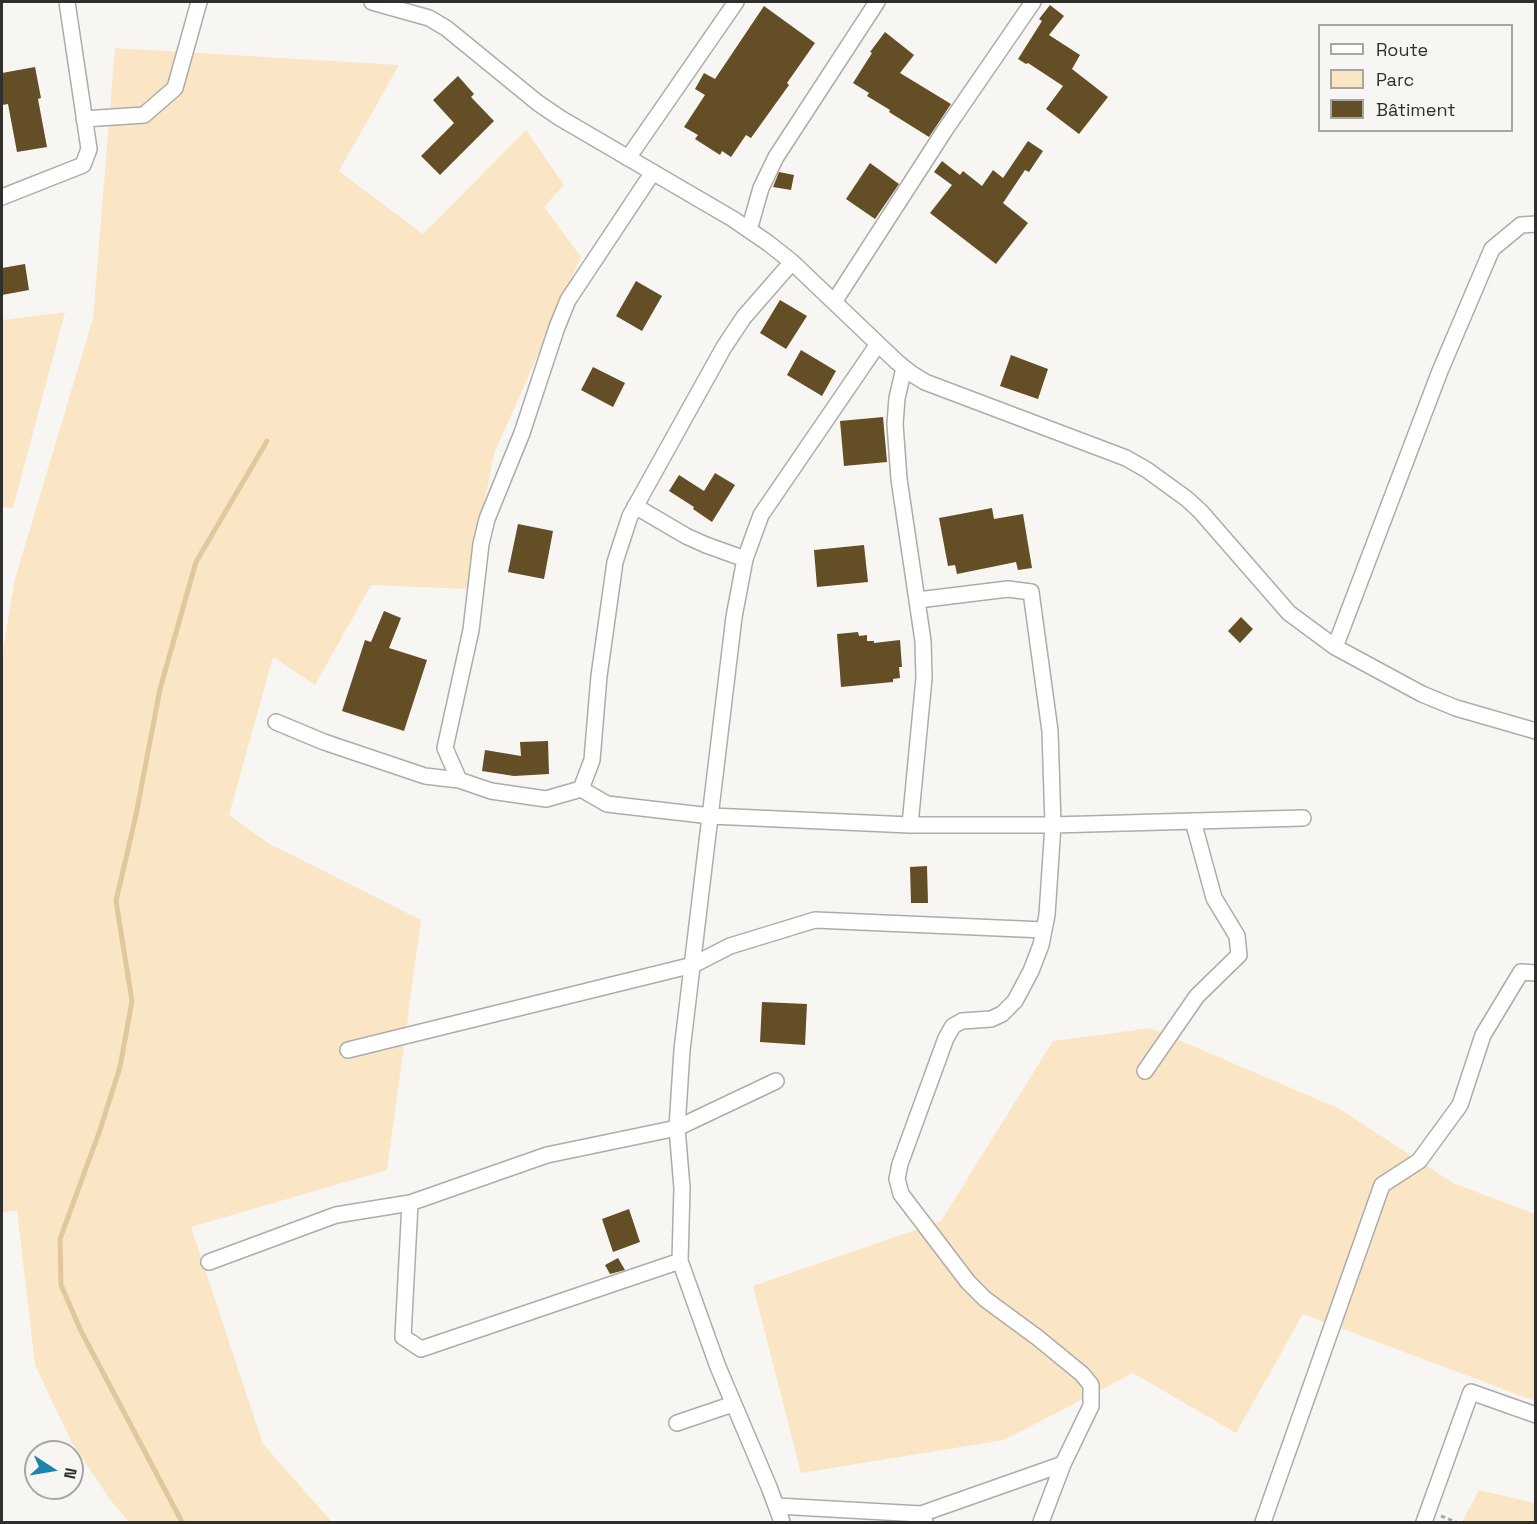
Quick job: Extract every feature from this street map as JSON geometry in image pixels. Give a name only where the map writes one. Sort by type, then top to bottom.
[{"type":"street","points":[[2,197],[83,165],[89,150],[67,2]]},
{"type":"street","points":[[84,119],[144,116],[175,88],[199,2]]},
{"type":"street","points":[[372,2],[404,5],[446,28],[538,103],[560,118],[749,230],[792,262],[904,368],[926,382],[1126,458],[1147,470],[1202,512],[1289,613],[1335,647],[1422,694],[1456,708],[1536,731]]},
{"type":"street","points":[[628,158],[736,2]]},
{"type":"street","points":[[749,230],[761,188],[776,157],[877,2]]},
{"type":"street","points":[[834,302],[945,130],[1033,2]]},
{"type":"street","points":[[459,780],[445,748],[471,630],[481,544],[487,519],[522,433],[568,300],[653,172]]},
{"type":"street","points":[[1335,647],[1440,371],[1492,249],[1521,225],[1536,224]]},
{"type":"street","points":[[581,789],[592,760],[599,676],[615,562],[621,540],[635,506],[724,346],[744,317],[792,262]]},
{"type":"street","points":[[782,1522],[733,1404],[680,1261],[682,1188],[677,1128],[682,1050],[734,617],[745,559],[761,515],[878,344]]},
{"type":"street","points":[[904,368],[897,398],[895,424],[899,479],[923,641],[924,678],[910,825]]},
{"type":"street","points":[[635,506],[686,536],[745,559]]},
{"type":"street","points":[[918,600],[1008,590],[1031,592],[1050,731],[1053,825],[1047,915],[1041,945],[1031,971],[1015,1001],[1002,1014],[991,1019],[962,1021],[953,1026],[946,1038],[900,1164],[897,1179],[901,1194],[968,1282],[985,1299],[1082,1374],[1091,1385],[1091,1406],[1063,1464],[1041,1522]]},
{"type":"street","points":[[276,722],[324,742],[425,777],[459,780],[491,791],[546,799],[581,789],[608,804],[711,816],[910,825],[1053,825],[1303,818]]},
{"type":"street","points":[[1145,1071],[1197,996],[1239,955],[1237,936],[1214,898],[1193,821]]},
{"type":"street","points":[[348,1050],[693,965],[730,946],[815,920],[1044,930]]},
{"type":"street","points":[[1263,1522],[1382,1185],[1419,1161],[1460,1105],[1483,1035],[1521,972],[1536,973]]},
{"type":"street","points":[[209,1262],[336,1215],[410,1203],[547,1155],[677,1128],[776,1081]]},
{"type":"street","points":[[410,1203],[403,1337],[420,1349],[680,1261]]},
{"type":"street","points":[[1424,1522],[1471,1392],[1536,1414]]},
{"type":"street","points":[[677,1422],[733,1404]]},
{"type":"street","points":[[777,1506],[923,1518],[1063,1464]]},
{"type":"green space","points":[[115,48],[399,65],[339,171],[423,234],[526,130],[564,185],[544,207],[581,257],[494,454],[467,589],[371,585],[315,685],[273,657],[229,815],[268,843],[421,920],[387,1170],[191,1227],[263,1444],[332,1522],[129,1522],[111,1501],[84,1460],[84,1440],[71,1440],[35,1365],[17,1210],[2,1213],[2,657],[14,582],[93,318]]},
{"type":"green space","points":[[65,312],[13,508],[2,507],[2,320]]},
{"type":"green space","points":[[1151,1028],[1340,1109],[1453,1183],[1535,1214],[1535,1401],[1303,1314],[1236,1433],[1133,1373],[1004,1440],[801,1473],[753,1286],[941,1221],[1053,1041]]},
{"type":"green space","points":[[1479,1490],[1535,1503],[1535,1522],[1462,1522]]},
{"type":"building","points":[[1050,5],[1064,16],[1049,35],[1080,55],[1072,69],[1108,97],[1079,134],[1046,109],[1063,86],[1018,59],[1042,21],[1039,19]]},
{"type":"building","points":[[764,6],[815,43],[787,83],[789,85],[751,138],[746,135],[731,157],[722,151],[720,155],[695,139],[698,135],[684,127],[705,95],[695,89],[704,73],[715,79]]},
{"type":"building","points":[[885,32],[914,55],[900,73],[951,104],[929,137],[889,112],[890,110],[867,96],[869,93],[853,83],[872,53],[870,52]]},
{"type":"building","points":[[35,67],[47,147],[17,152],[8,104],[2,105],[2,73]]},
{"type":"building","points":[[458,76],[474,94],[471,97],[494,121],[440,175],[421,156],[454,123],[433,100]]},
{"type":"building","points":[[1028,141],[1043,151],[1029,172],[1025,170],[1003,203],[1028,223],[996,264],[930,213],[952,185],[934,172],[942,161],[960,175],[963,171],[982,186],[993,170],[1003,178]]},
{"type":"building","points":[[870,163],[899,184],[875,219],[846,199]]},
{"type":"building","points":[[779,172],[794,175],[791,190],[773,187]]},
{"type":"building","points":[[25,264],[29,290],[2,295],[2,268]]},
{"type":"building","points":[[636,281],[662,296],[642,331],[616,316]]},
{"type":"building","points":[[780,300],[807,316],[786,349],[760,333]]},
{"type":"building","points":[[801,350],[836,371],[822,396],[787,375]]},
{"type":"building","points":[[1011,355],[1048,369],[1038,399],[1000,386]]},
{"type":"building","points":[[593,367],[625,383],[613,407],[581,390]]},
{"type":"building","points":[[883,417],[887,462],[844,466],[840,421]]},
{"type":"building","points":[[715,473],[735,485],[712,522],[669,491],[679,475],[704,491]]},
{"type":"building","points":[[992,508],[994,519],[1023,514],[1032,568],[1018,570],[1016,562],[957,574],[955,565],[948,566],[939,518]]},
{"type":"building","points":[[518,524],[553,531],[544,579],[508,572]]},
{"type":"building","points":[[864,545],[868,582],[817,587],[814,550]]},
{"type":"building","points":[[384,611],[401,618],[389,648],[427,660],[404,731],[342,711],[365,640],[371,642]]},
{"type":"building","points":[[1241,617],[1253,629],[1240,643],[1228,631]]},
{"type":"building","points":[[858,632],[859,636],[867,635],[867,641],[874,641],[874,643],[900,640],[902,667],[899,667],[900,678],[893,679],[893,682],[841,687],[837,634]]},
{"type":"building","points":[[548,741],[549,774],[514,776],[482,771],[485,750],[521,756],[520,742]]},
{"type":"building","points":[[927,866],[928,903],[911,903],[910,867]]},
{"type":"building","points":[[762,1002],[807,1004],[805,1045],[760,1042]]},
{"type":"building","points":[[629,1209],[640,1242],[613,1252],[602,1219]]},
{"type":"building","points":[[618,1258],[625,1270],[610,1274],[605,1265]]},
{"type":"waterway","points":[[182,1522],[81,1331],[61,1285],[60,1239],[100,1130],[120,1067],[132,1001],[116,901],[136,815],[160,689],[196,562],[267,441]]}]
